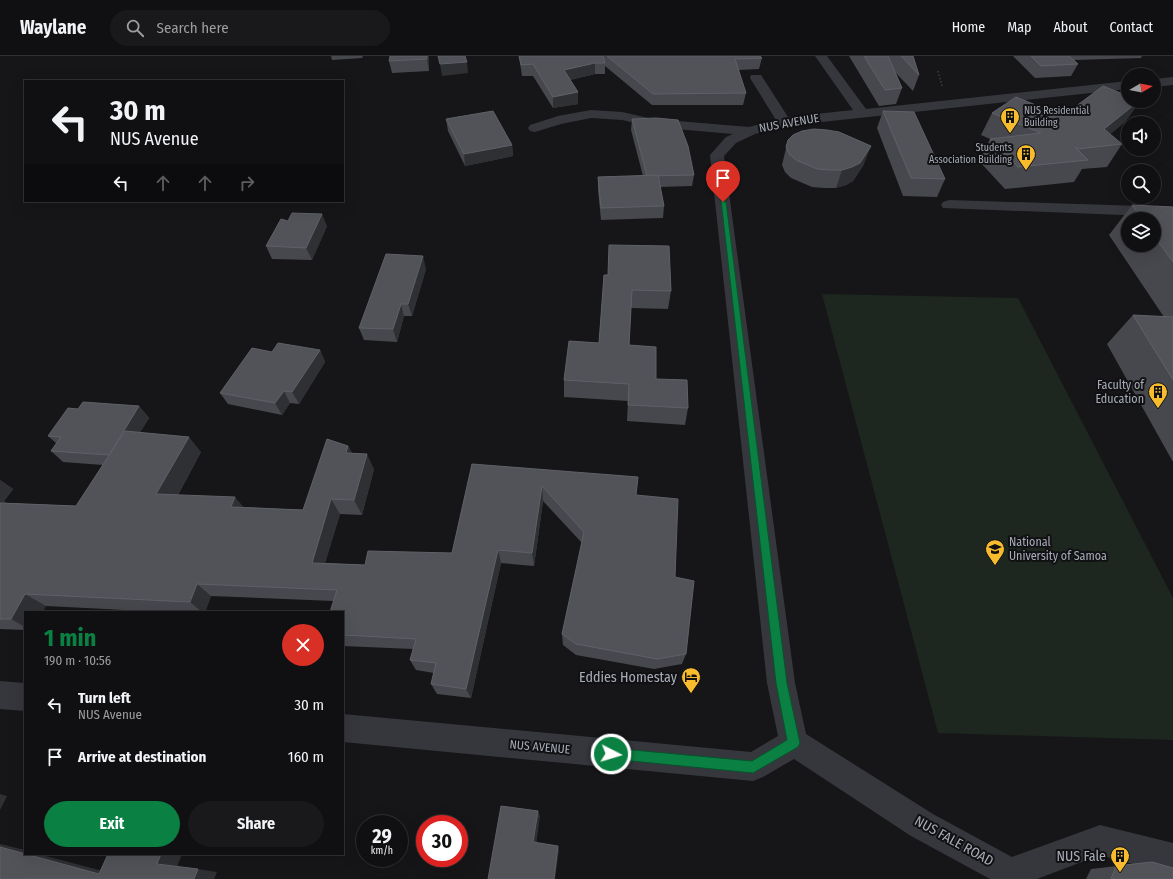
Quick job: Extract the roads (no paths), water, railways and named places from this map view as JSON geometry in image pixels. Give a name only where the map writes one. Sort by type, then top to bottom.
[{"type":"street","points":[[821,56],[862,113]]},
{"type":"street","points":[[756,78],[784,122]]},
{"type":"street","points":[[1161,82],[1173,81]]},
{"type":"street","name":"NUS AVENUE","points":[[344,728],[753,767],[794,743],[781,683],[717,155],[731,140],[750,131],[784,122],[1121,86]]},
{"type":"street","points":[[535,128],[558,120],[591,114],[622,116],[653,123],[750,131]]},
{"type":"street","points":[[949,205],[1173,212]]},
{"type":"street","points":[[0,695],[24,697]]},
{"type":"street","name":"NUS FALE ROAD","points":[[794,743],[922,825],[1010,872],[1100,840],[1173,859]]},
{"type":"place","name":"NUS Residential Building","points":[[1010,134]]},
{"type":"place","name":"Students Association Building","points":[[1026,171]]},
{"type":"place","name":"Faculty of Education","points":[[1158,409]]},
{"type":"place","name":"National University of Samoa","points":[[995,566]]},
{"type":"place","name":"Eddies Homestay","points":[[691,694]]},
{"type":"place","name":"NUS Fale","points":[[1120,873]]}]
